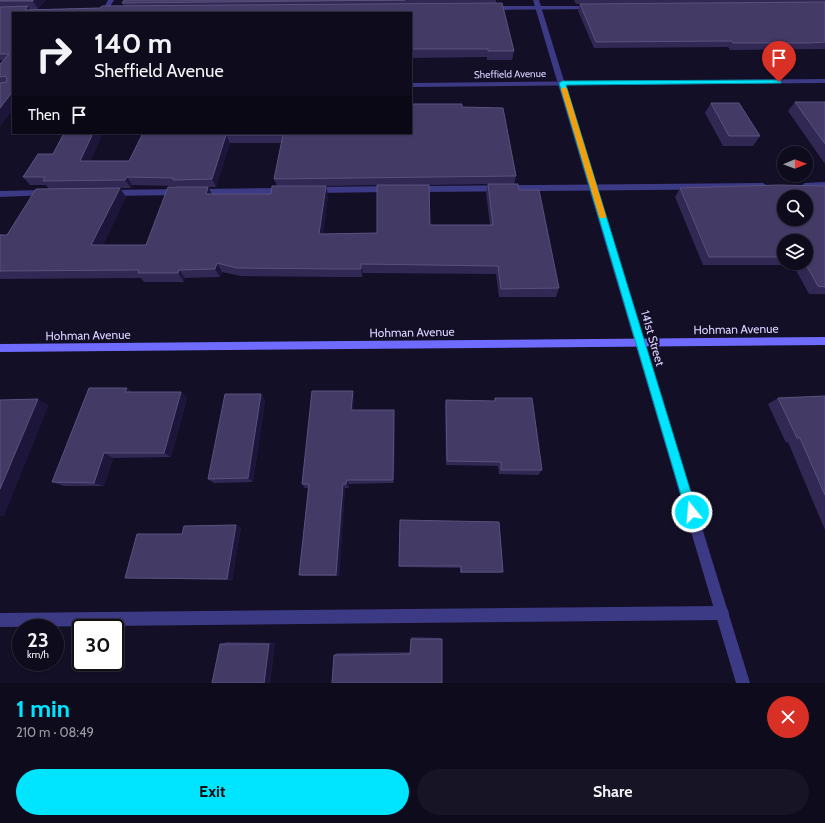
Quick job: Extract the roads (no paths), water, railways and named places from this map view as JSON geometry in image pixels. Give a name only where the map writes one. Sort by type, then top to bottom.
[{"type":"main road","name":"Hohman Avenue","points":[[0,348],[825,341]]},
{"type":"street","points":[[105,11],[112,0]]},
{"type":"street","name":"141st Street","points":[[536,0],[594,187],[743,683]]},
{"type":"street","points":[[483,8],[602,7]]},
{"type":"street","points":[[97,11],[112,11]]},
{"type":"street","name":"Sheffield Avenue","points":[[412,84],[825,82]]},
{"type":"street","points":[[793,186],[825,185]]},
{"type":"street","points":[[103,193],[769,186]]},
{"type":"street","points":[[0,194],[55,193]]},
{"type":"street","points":[[0,620],[722,613]]}]
